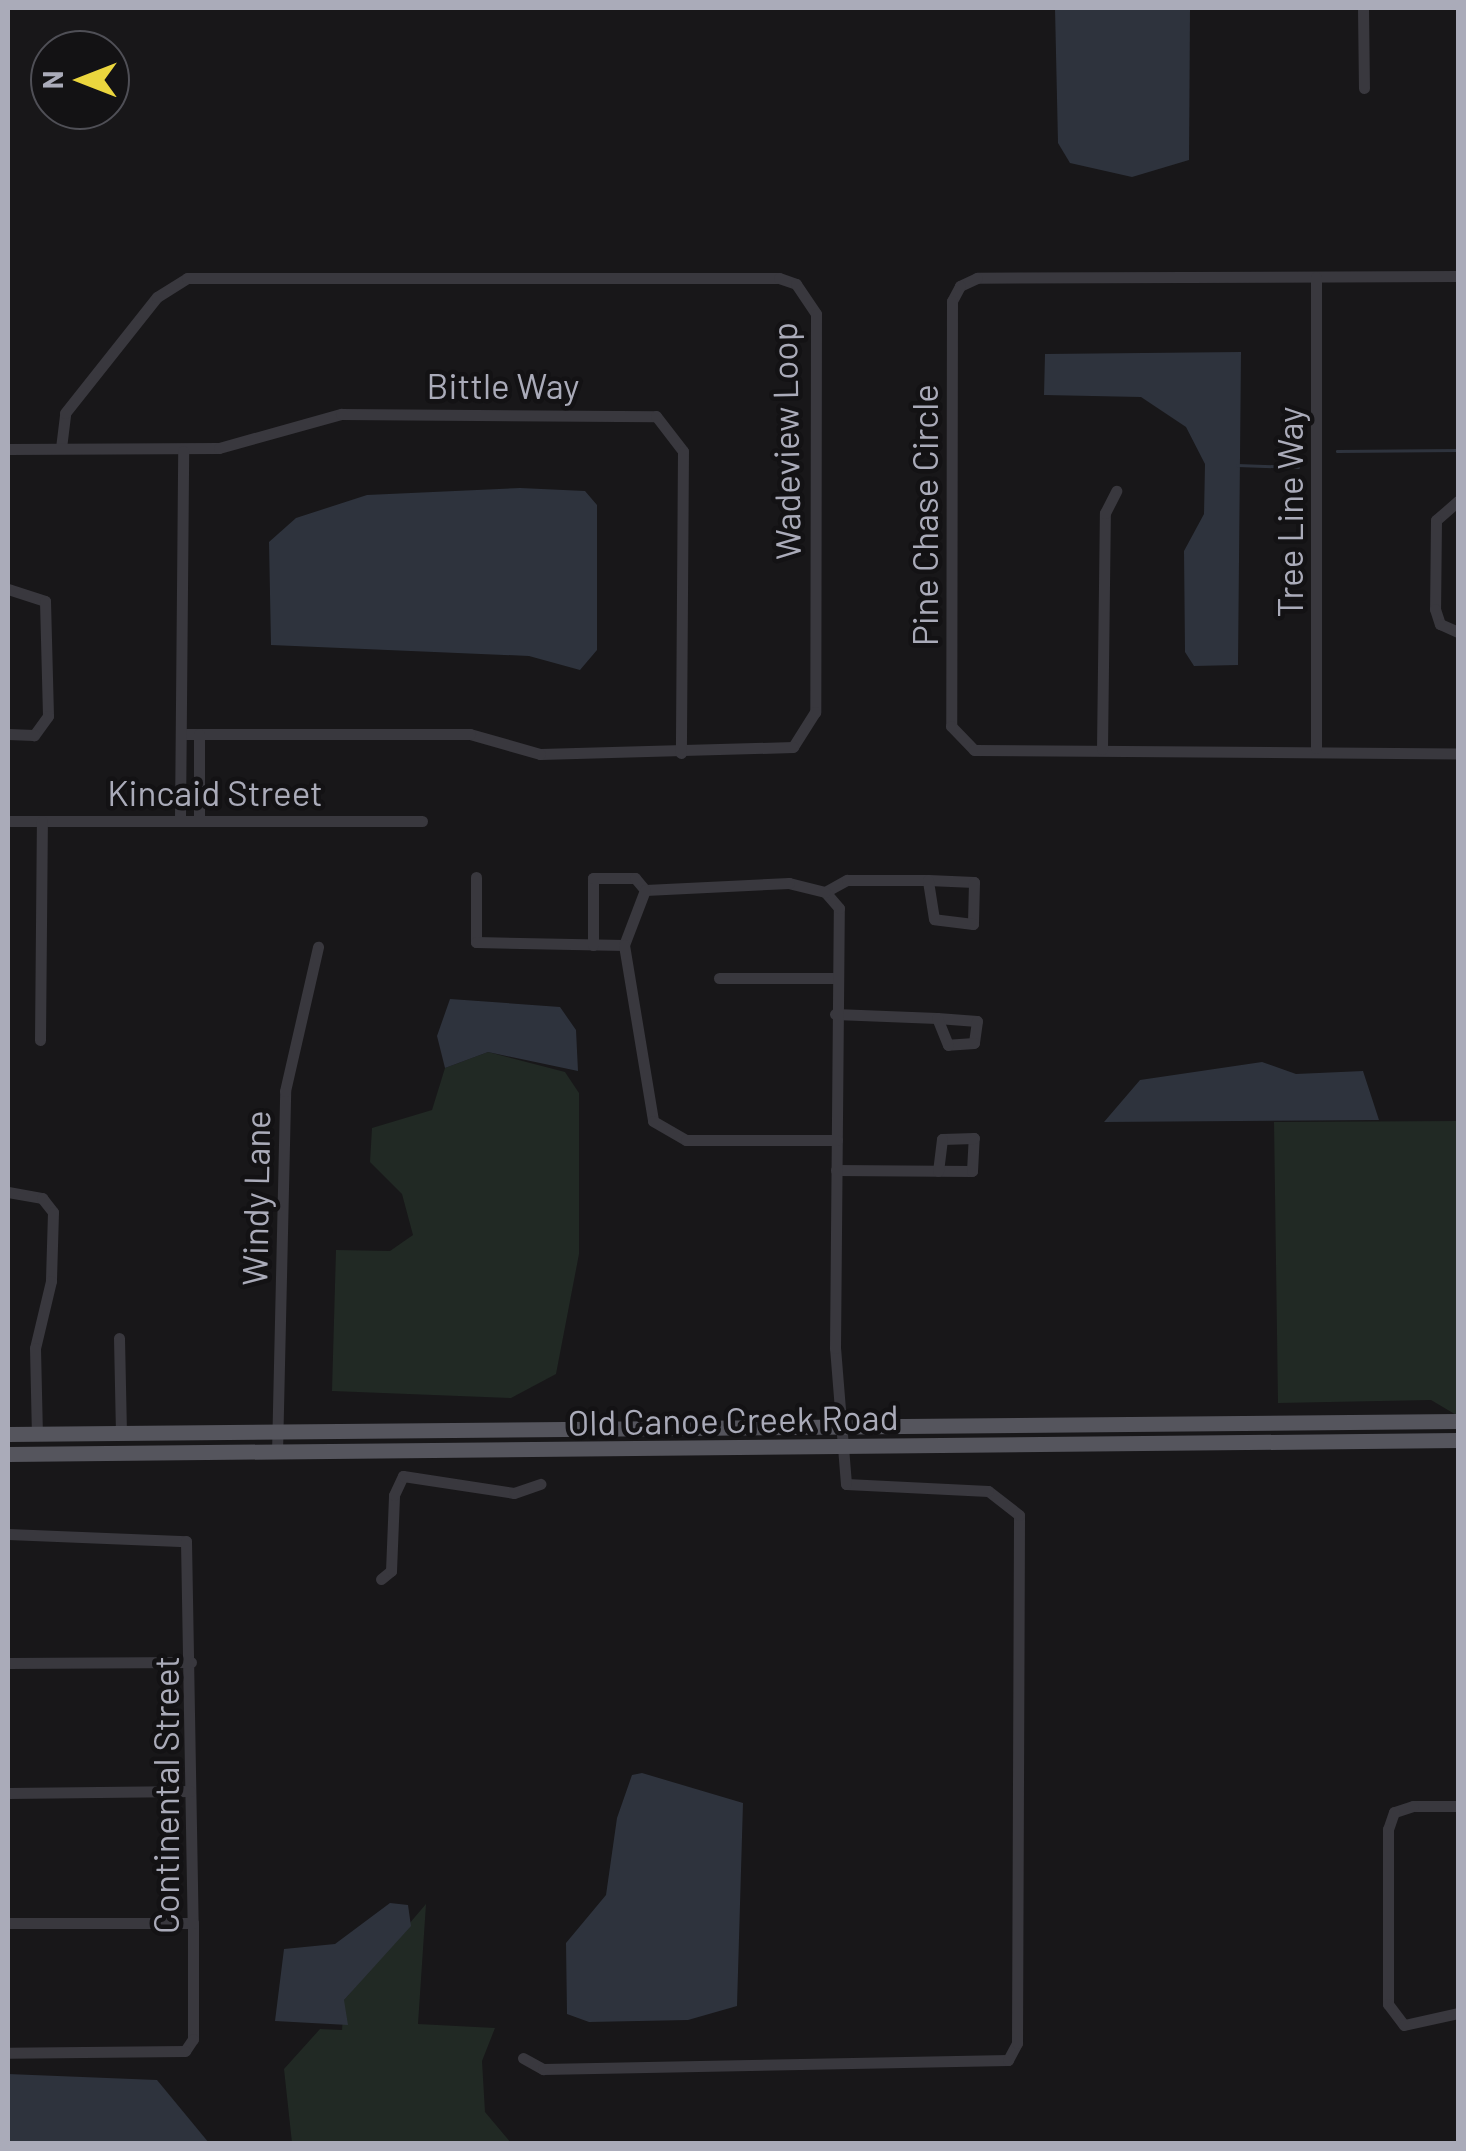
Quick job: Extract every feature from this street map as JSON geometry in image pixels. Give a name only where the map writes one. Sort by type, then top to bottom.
[{"type":"main road","name":"Old Canoe Creek Road","points":[[8,1434],[1458,1421]]},
{"type":"main road","points":[[1051,1424],[1051,1444]]},
{"type":"main road","name":"Old Canoe Creek Road","points":[[8,1454],[1458,1440]]},
{"type":"street","points":[[1363,8],[1364,88]]},
{"type":"street","name":"Pine Chase Circle","points":[[1458,276],[976,278],[952,301],[951,726],[974,750],[1316,748],[1458,753]]},
{"type":"street","name":"Tree Line Way","points":[[1316,277],[1316,748]]},
{"type":"street","name":"Wadeview Loop","points":[[61,448],[65,413],[157,297],[187,278],[796,284],[816,314],[815,712],[808,732],[776,753],[681,754],[540,754],[470,734],[181,734]]},
{"type":"street","name":"Bittle Way","points":[[8,449],[183,451],[341,414],[656,416],[683,451],[681,754]]},
{"type":"street","points":[[180,818],[183,451]]},
{"type":"street","points":[[1102,749],[1105,514],[1116,490]]},
{"type":"street","points":[[1458,502],[1436,520],[1435,609],[1458,632]]},
{"type":"street","points":[[8,589],[45,601],[48,716],[34,735],[8,734]]},
{"type":"street","points":[[199,734],[199,818]]},
{"type":"street","name":"Kincaid Street","points":[[8,821],[422,821]]},
{"type":"street","points":[[40,1040],[42,821]]},
{"type":"street","points":[[476,877],[476,942],[624,945]]},
{"type":"street","points":[[593,945],[593,878],[635,878],[645,890]]},
{"type":"street","points":[[645,890],[789,884],[825,892],[846,880],[928,880],[974,882],[973,924],[934,919],[928,880]]},
{"type":"street","points":[[645,890],[624,945],[653,1121],[665,1135],[836,1140]]},
{"type":"street","points":[[523,2058],[543,2069],[1008,2060],[1017,2043],[1018,1515],[988,1491],[855,1491],[844,1446],[836,1170],[835,1014],[845,929],[825,892]]},
{"type":"street","name":"Windy Lane","points":[[277,1453],[285,1091],[318,947]]},
{"type":"street","points":[[719,978],[838,978]]},
{"type":"street","points":[[835,1014],[937,1018],[976,1022],[974,1043],[960,1046],[941,1040],[937,1018]]},
{"type":"street","points":[[836,1170],[938,1171]]},
{"type":"street","points":[[8,1192],[42,1198],[53,1212],[52,1280],[36,1348],[37,1434]]},
{"type":"street","points":[[119,1338],[122,1433]]},
{"type":"street","points":[[380,1580],[391,1571],[403,1476],[514,1493],[540,1484]]},
{"type":"street","name":"Continental Street","points":[[8,1534],[186,1542],[193,1923],[193,2039],[185,2051],[8,2053]]},
{"type":"street","points":[[8,1663],[191,1662]]},
{"type":"street","points":[[8,1792],[190,1791]]},
{"type":"street","points":[[1458,1806],[1413,1806],[1394,1812],[1388,1829],[1388,2004],[1404,2025],[1458,2013]]},
{"type":"street","points":[[8,1923],[193,1923]]},
{"type":"shaded area","points":[[1055,8],[1190,8],[1189,160],[1132,177],[1070,163],[1058,143]]},
{"type":"shaded area","points":[[1241,352],[1238,665],[1194,666],[1185,652],[1184,551],[1204,514],[1205,464],[1186,427],[1141,397],[1044,395],[1045,354]]},
{"type":"shaded area","points":[[520,488],[585,491],[597,505],[597,650],[580,670],[529,656],[271,645],[269,542],[296,518],[367,495]]},
{"type":"shaded area","points":[[450,999],[560,1007],[576,1030],[578,1071],[488,1052],[445,1068],[437,1036]]},
{"type":"shaded area","points":[[488,1052],[565,1072],[579,1093],[579,1254],[556,1374],[511,1398],[332,1391],[336,1250],[390,1251],[413,1235],[402,1194],[370,1162],[372,1128],[432,1110],[445,1068]]},
{"type":"shaded area","points":[[1262,1062],[1296,1074],[1363,1071],[1379,1120],[1104,1122],[1140,1080]]},
{"type":"shaded area","points":[[1458,1121],[1458,1416],[1431,1400],[1278,1403],[1274,1122]]},
{"type":"shaded area","points":[[642,1773],[743,1803],[737,2006],[688,2020],[589,2022],[567,2014],[566,1943],[606,1895],[617,1818],[632,1775]]},
{"type":"shaded area","points":[[390,1903],[408,1905],[411,1926],[344,2000],[348,2025],[275,2021],[284,1949],[335,1944]]},
{"type":"shaded area","points":[[426,1904],[418,2024],[495,2028],[482,2061],[485,2112],[511,2143],[292,2143],[284,2069],[320,2029],[342,2030],[344,2000]]},
{"type":"shaded area","points":[[8,2074],[157,2080],[209,2143],[8,2143]]},
{"type":"waterway","points":[[1337,451],[1458,450]]},
{"type":"waterway","points":[[1237,465],[1298,467]]}]
